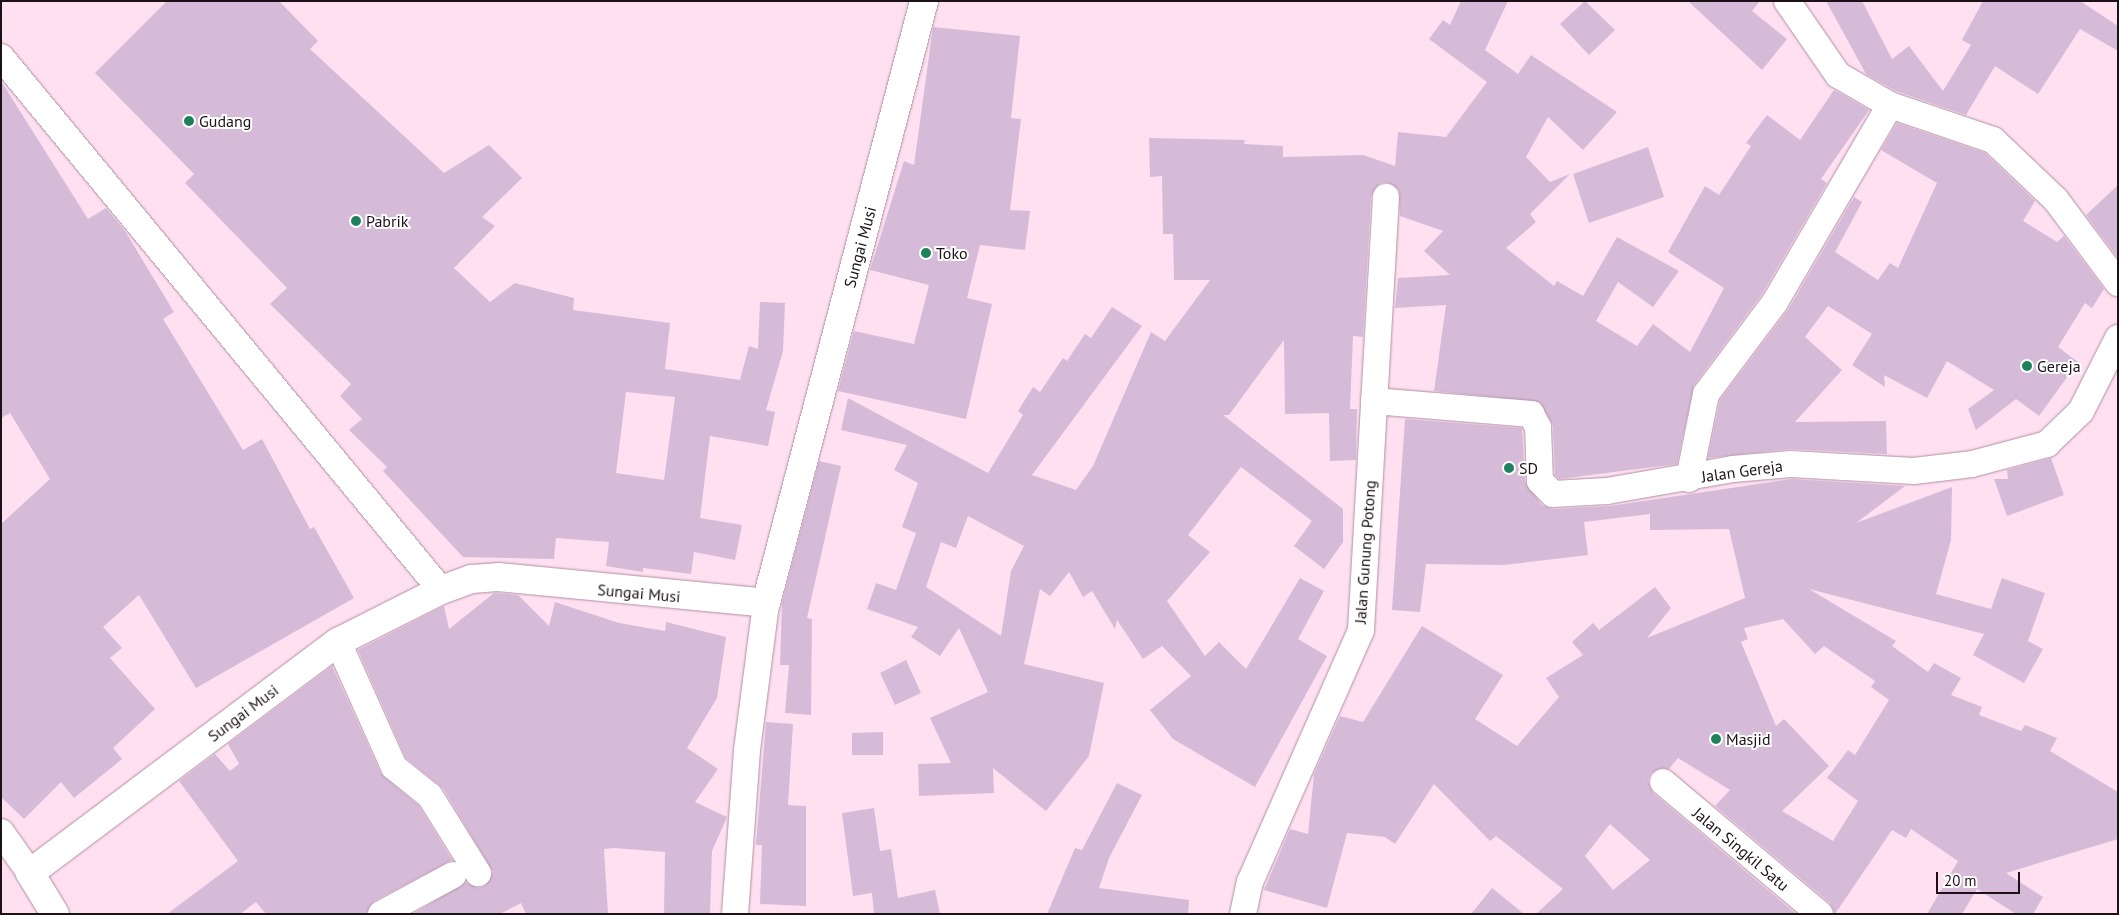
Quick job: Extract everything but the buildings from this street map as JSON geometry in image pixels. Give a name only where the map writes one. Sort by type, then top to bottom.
[{"type":"street","name":"Sungai Musi","points":[[30,873],[338,642],[442,590],[471,579],[498,578],[766,603],[924,1]]},
{"type":"street","points":[[1787,1],[1838,75],[1890,105],[1993,140],[2056,200],[2118,283]]},
{"type":"street","points":[[1,57],[442,590]]},
{"type":"street","points":[[1689,479],[1706,394],[1775,302],[1890,105]]},
{"type":"street","name":"Jalan Gunung Potong","points":[[1243,914],[1250,882],[1360,630],[1386,197]]},
{"type":"street","name":"Jalan Gereja","points":[[1374,401],[1532,414],[1538,427],[1540,481],[1552,494],[1606,491],[1689,479],[1733,469],[1791,464],[1914,471],[2018,454],[2047,444],[2064,431],[2081,411],[2118,338]]},
{"type":"street","points":[[734,913],[746,750],[766,603]]},
{"type":"street","points":[[338,642],[394,767],[430,796],[465,874],[381,914]]},
{"type":"street","name":"Jalan Singkil Satu","points":[[1663,782],[1820,914]]},
{"type":"street","points":[[1,832],[30,873],[55,914]]},
{"type":"place","name":"Gudang","points":[[189,121]]},
{"type":"place","name":"Pabrik","points":[[356,221]]},
{"type":"place","name":"Toko","points":[[926,253]]},
{"type":"place","name":"Gereja","points":[[2027,366]]},
{"type":"place","name":"SD","points":[[1509,468]]},
{"type":"place","name":"Masjid","points":[[1716,739]]}]
